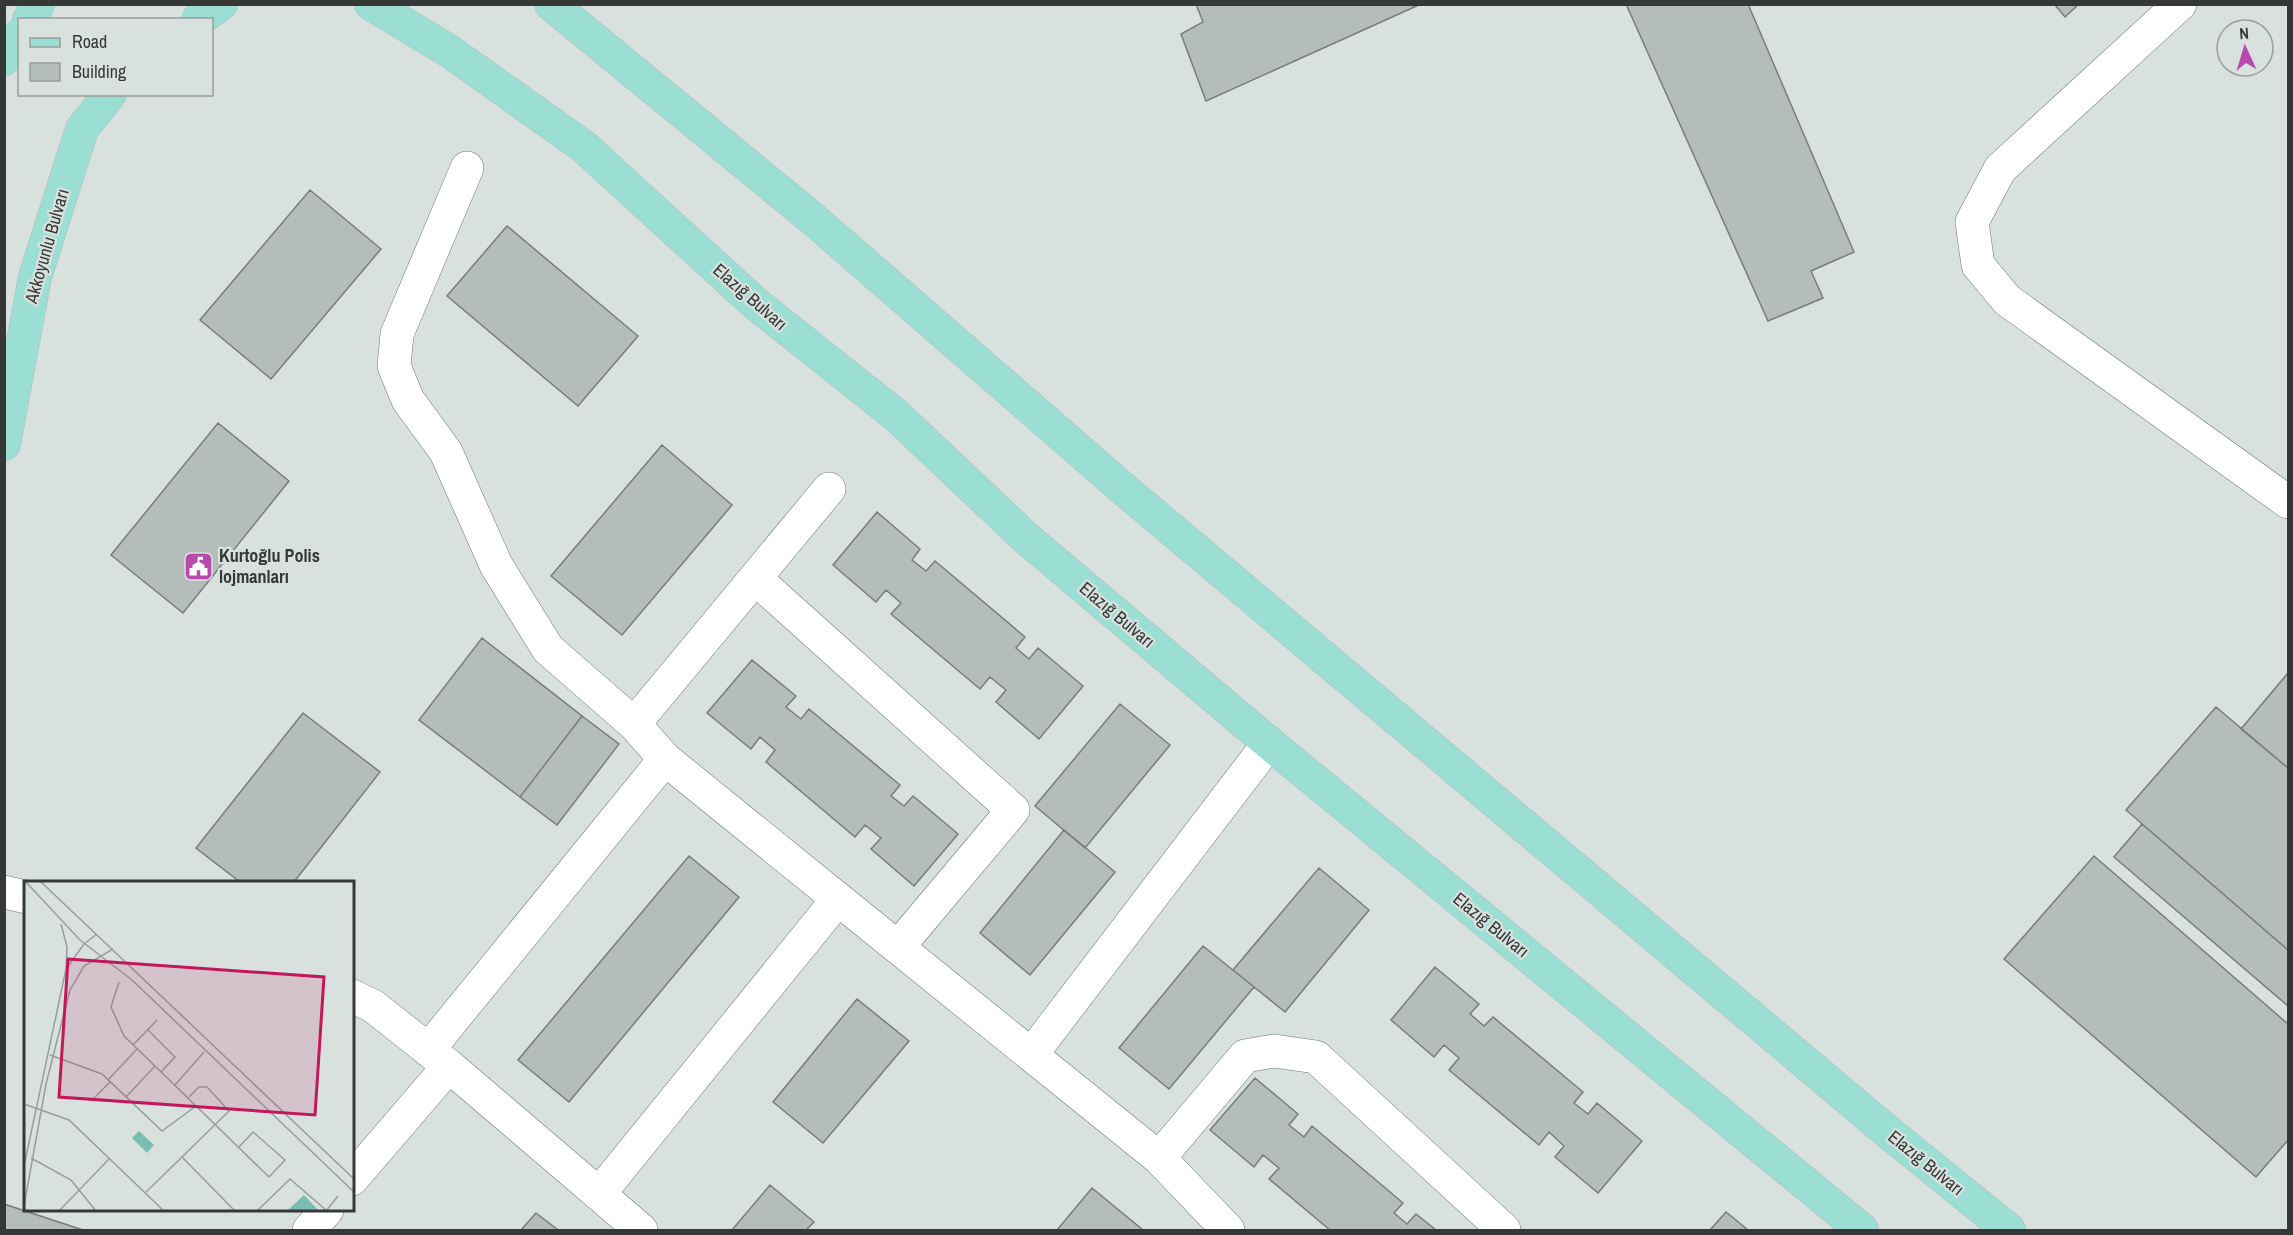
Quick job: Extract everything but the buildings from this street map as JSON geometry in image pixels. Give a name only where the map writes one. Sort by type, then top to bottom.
[{"type":"main road","points":[[30,18],[38,4]]},
{"type":"main road","points":[[201,18],[221,4]]},
{"type":"main road","name":"Elazığ Bulvarı","points":[[371,4],[449,51],[584,146],[756,304],[897,416],[1026,538],[1269,743],[1862,1230]]},
{"type":"main road","name":"Elazığ Bulvarı","points":[[551,4],[813,219],[1120,486],[1869,1117],[2009,1230]]},
{"type":"main road","points":[[4,59],[18,38]]},
{"type":"main road","name":"Akkoyunlu Bulvarı","points":[[4,444],[35,277],[82,129],[108,96]]},
{"type":"street","points":[[2180,4],[2000,169],[1972,222],[1978,265],[2007,300],[2289,502]]},
{"type":"street","points":[[467,168],[398,334],[394,366],[408,400],[446,453],[496,564],[548,649],[634,724],[665,759],[1159,1158],[1228,1230]]},
{"type":"street","points":[[634,724],[830,489]]},
{"type":"street","points":[[756,579],[1012,810],[898,947]]},
{"type":"street","points":[[1031,1055],[1269,743]]},
{"type":"street","points":[[354,1176],[439,1058],[665,759]]},
{"type":"street","points":[[4,892],[24,897]]},
{"type":"street","points":[[599,1194],[838,899]]},
{"type":"street","points":[[354,997],[373,1006],[439,1058],[641,1230]]},
{"type":"street","points":[[1159,1158],[1245,1056],[1274,1051],[1316,1057],[1504,1230]]},
{"type":"street","points":[[309,1230],[325,1211]]},
{"type":"place","name":"Kurtoğlu Polis lojmanları","points":[[198,566]]}]
